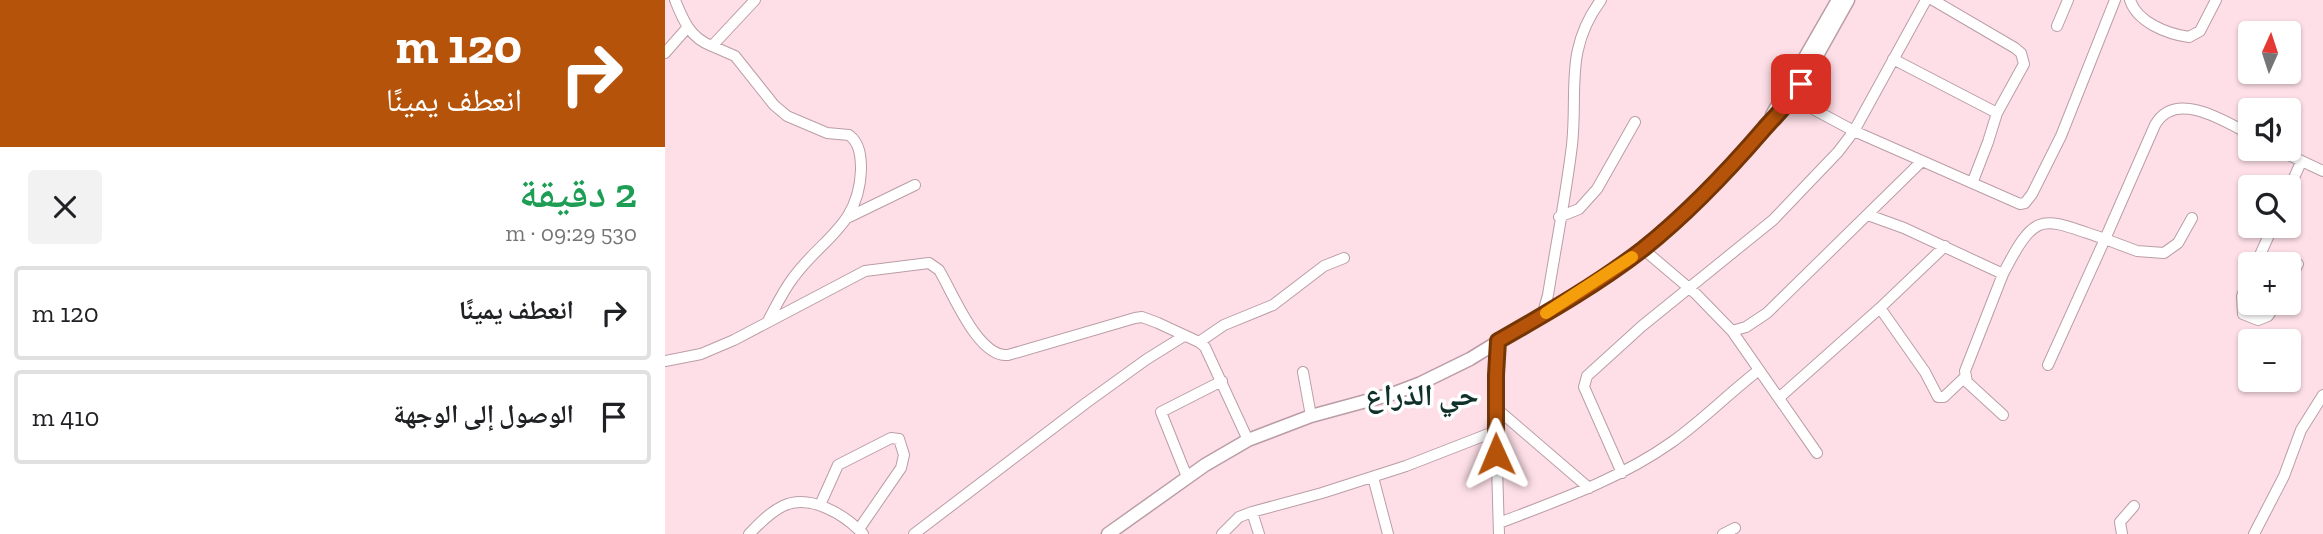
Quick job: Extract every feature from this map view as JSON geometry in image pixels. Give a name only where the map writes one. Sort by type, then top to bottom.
[{"type":"main road","points":[[1788,96],[1838,0]]},
{"type":"main road","points":[[1108,534],[1187,477],[1248,440],[1311,416],[1421,383],[1471,359],[1607,275],[1643,249],[1715,182],[1765,128],[1848,0]]},
{"type":"street","points":[[675,0],[687,28],[700,40],[736,56],[764,94],[787,116],[827,133],[849,135],[855,140],[861,164],[860,190],[856,204],[793,279],[767,322]]},
{"type":"street","points":[[712,46],[755,0]]},
{"type":"street","points":[[1542,316],[1548,295],[1573,132],[1577,48],[1601,0]]},
{"type":"street","points":[[1622,473],[1595,417],[1584,382],[1595,367],[1773,220],[1854,131],[1926,0]]},
{"type":"street","points":[[1933,0],[2021,53],[2024,64],[1997,113],[1989,142],[1973,181]]},
{"type":"street","points":[[2057,26],[2068,0]]},
{"type":"street","points":[[1788,96],[1854,131],[1973,181],[2020,204],[2025,203],[2061,136],[2115,0]]},
{"type":"street","points":[[2130,0],[2133,9],[2145,20],[2189,37],[2200,31],[2216,0]]},
{"type":"street","points":[[665,52],[687,28]]},
{"type":"street","points":[[1893,59],[1997,113]]},
{"type":"street","points":[[2048,365],[2155,125],[2167,111],[2182,109],[2205,113],[2238,129]]},
{"type":"street","points":[[1559,218],[1579,209],[1597,189],[1635,122]]},
{"type":"street","points":[[1732,331],[1746,327],[1767,313],[1921,160]]},
{"type":"street","points":[[2295,175],[2301,162],[2323,171]]},
{"type":"street","points":[[846,219],[915,185]]},
{"type":"street","points":[[1868,215],[1945,246],[2003,274]]},
{"type":"street","points":[[2003,415],[1973,388],[1965,377],[1965,371],[2003,274],[2027,233],[2042,223],[2054,222],[2137,251],[2164,253],[2178,243],[2192,218]]},
{"type":"street","points":[[1780,397],[1945,246]]},
{"type":"street","points":[[1643,249],[1689,287],[1732,331],[1817,453]]},
{"type":"street","points":[[1199,342],[1224,325],[1273,306],[1324,266],[1344,258]]},
{"type":"street","points":[[665,361],[710,350],[865,271],[926,263],[939,270],[979,340],[994,353],[1001,355],[1135,318],[1149,320],[1199,342],[1210,354],[1248,440]]},
{"type":"street","points":[[1880,308],[1926,372],[1938,397],[1944,397],[1965,377]]},
{"type":"street","points":[[2246,315],[2258,320],[2269,315]]},
{"type":"street","points":[[914,534],[1086,403],[1184,336]]},
{"type":"street","points":[[1498,341],[1496,431],[1499,529],[1622,473],[1673,441],[1759,370]]},
{"type":"street","points":[[1303,372],[1311,416]]},
{"type":"street","points":[[1187,477],[1161,412],[1222,381]]},
{"type":"street","points":[[2253,534],[2284,476],[2301,430],[2323,395]]},
{"type":"street","points":[[1496,408],[1589,488]]},
{"type":"street","points":[[1222,534],[1239,517],[1252,512],[1373,477],[1496,431]]},
{"type":"street","points":[[749,534],[784,506],[796,503],[820,505],[862,532],[901,468],[904,456],[899,439],[891,438],[838,465],[820,505]]},
{"type":"street","points":[[1373,477],[1388,534]]},
{"type":"street","points":[[2122,534],[2120,522],[2134,506]]},
{"type":"street","points":[[1252,512],[1259,534]]},
{"type":"street","points":[[1723,534],[1735,528]]},
{"type":"slow traffic","points":[[1546,313],[1632,257]]},
{"type":"district","name":"حي الذراع","points":[[1422,395]]},
{"type":"route","points":[[1496,454],[1498,341],[1578,294],[1643,249],[1691,206],[1753,143],[1792,100],[1801,84]]}]
